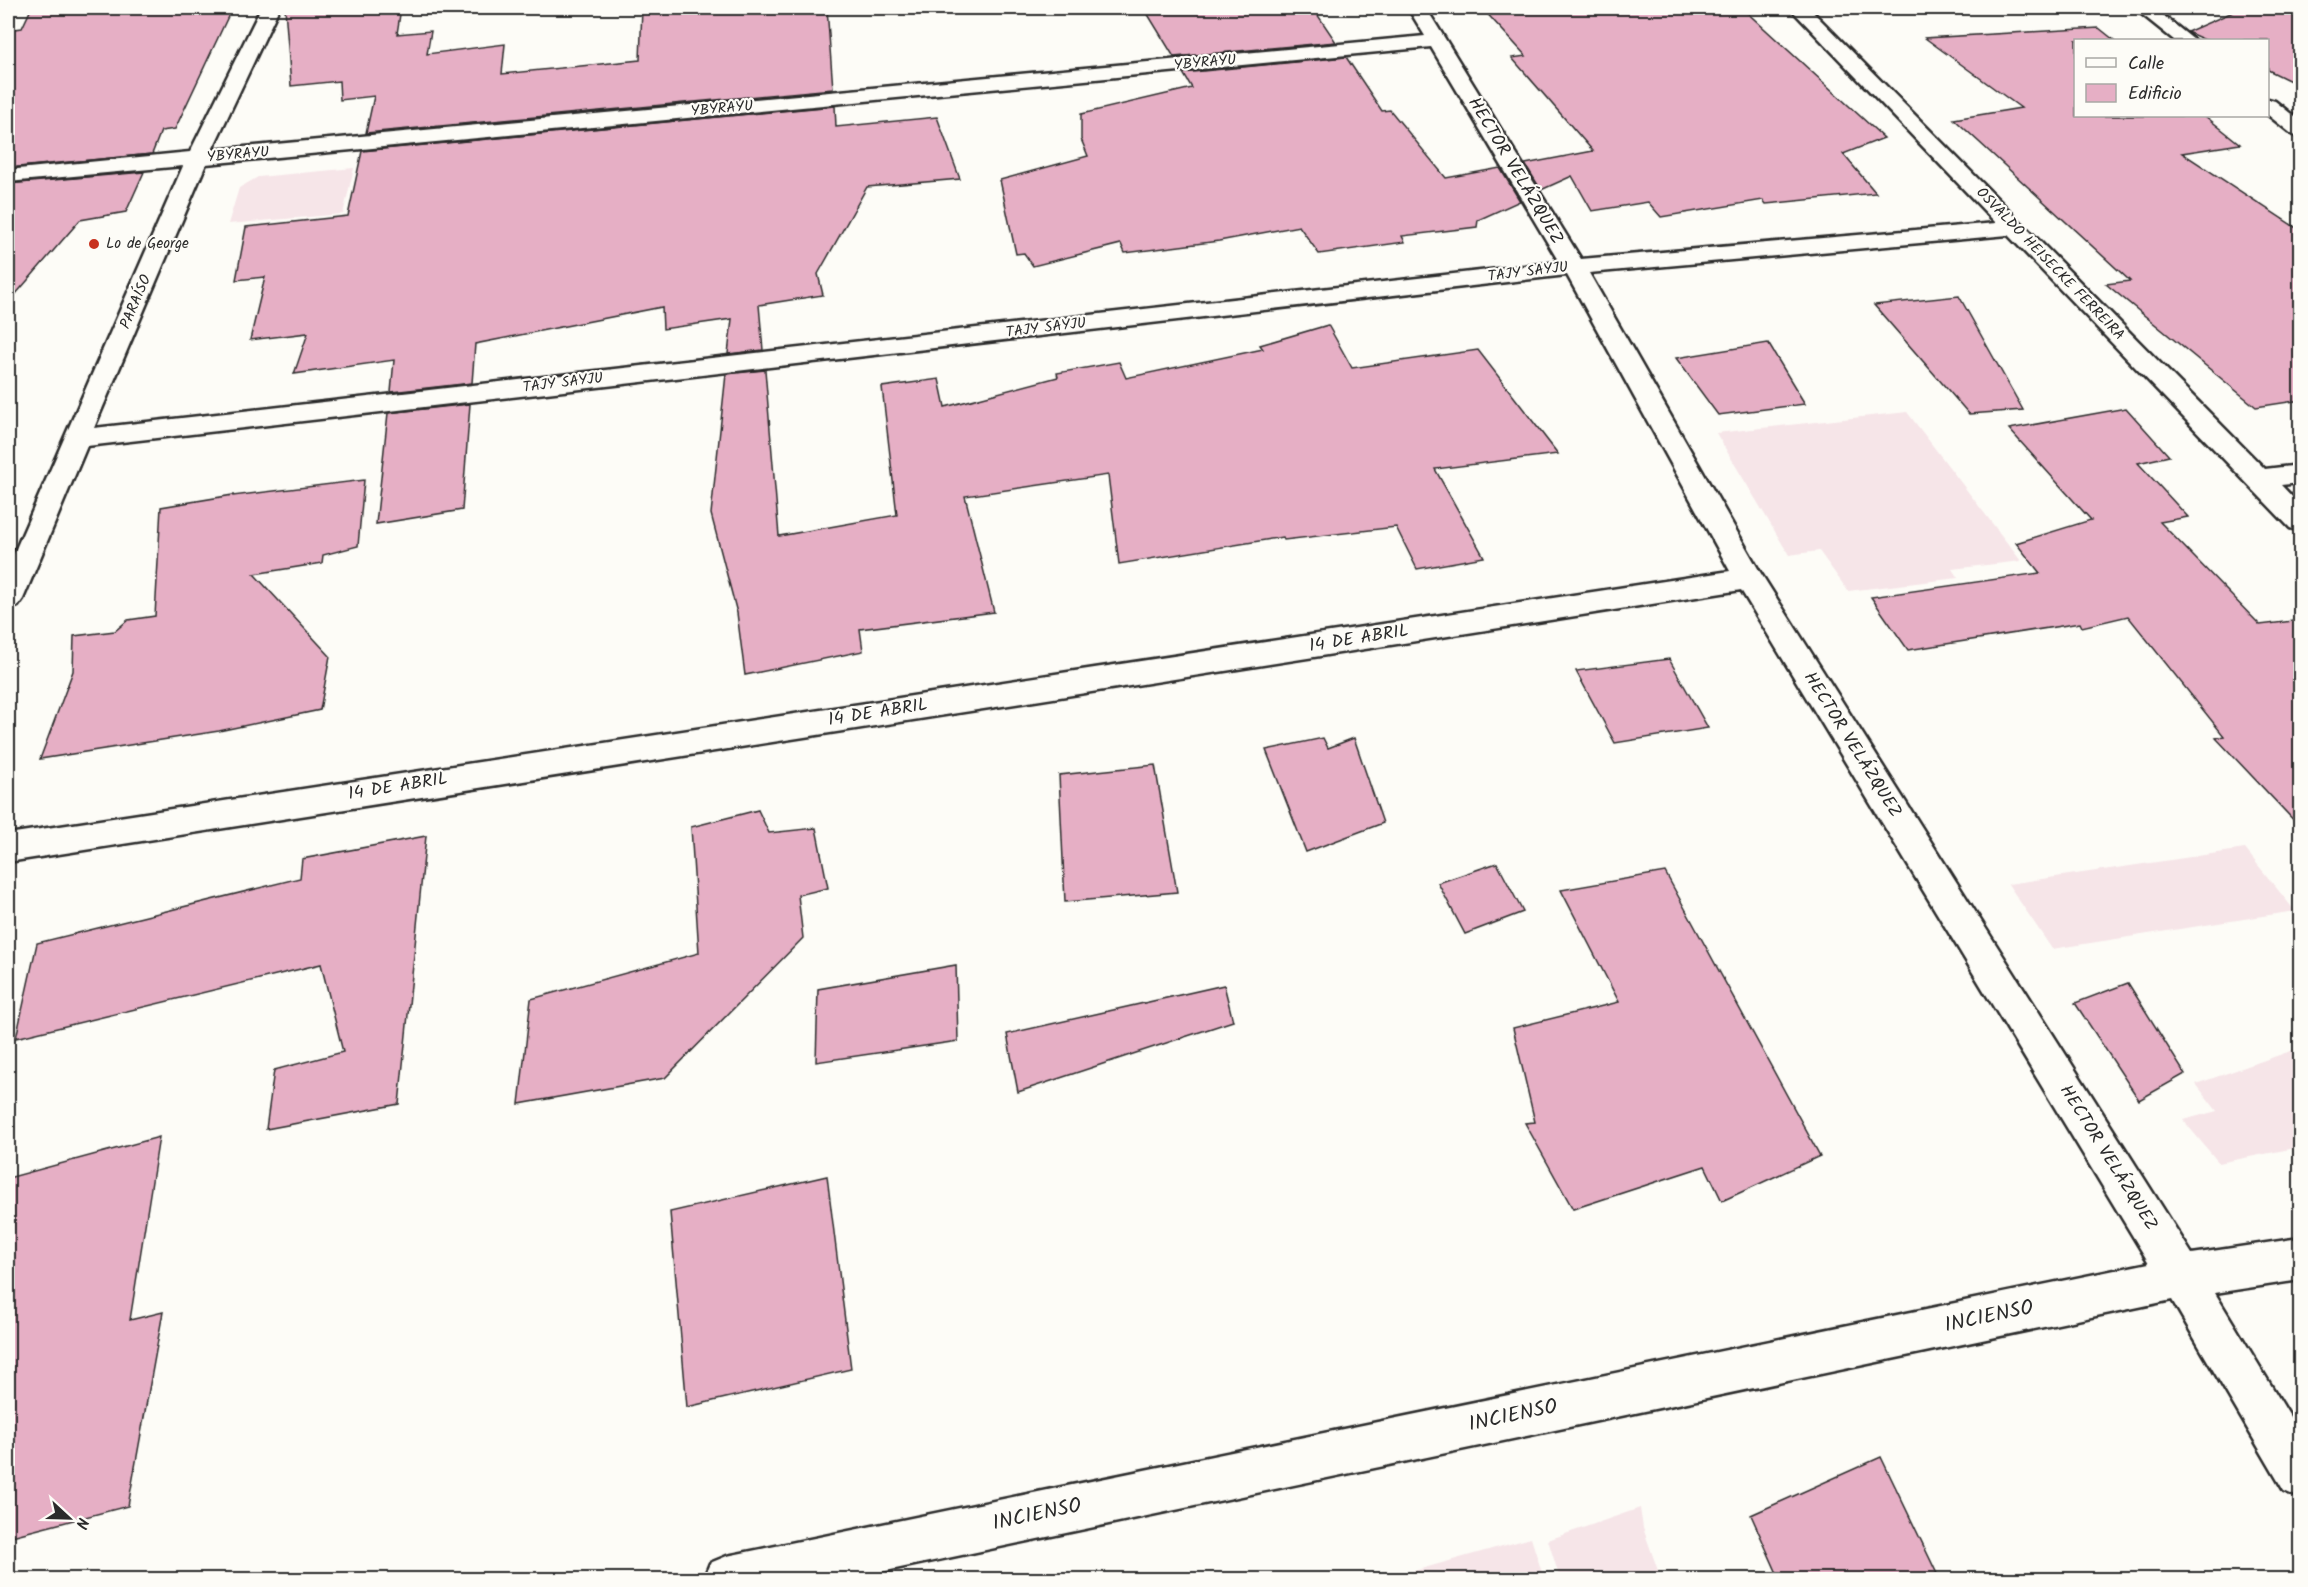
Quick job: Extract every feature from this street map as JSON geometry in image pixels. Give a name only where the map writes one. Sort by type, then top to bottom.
[{"type":"street","name":"PARAÍSO","points":[[8,599],[197,159],[270,8]]},
{"type":"street","name":"HECTOR VELÁZQUEZ","points":[[1417,8],[1574,267],[1749,578],[2182,1277],[2301,1475]]},
{"type":"street","name":"OSVALDO HEISECKE FERREIRA","points":[[1799,8],[2301,521]]},
{"type":"street","points":[[2143,8],[2184,39]]},
{"type":"street","name":"YBYRAYU","points":[[8,176],[1436,41]]},
{"type":"street","points":[[2269,106],[2301,131]]},
{"type":"street","name":"TAJY SAYJU","points":[[77,439],[1574,267],[2015,228]]},
{"type":"street","points":[[2260,479],[2301,474]]},
{"type":"street","name":"14 DE ABRIL","points":[[8,848],[1749,578]]},
{"type":"street","name":"INCIENSO","points":[[727,1580],[2182,1277],[2301,1259]]},
{"type":"shaded area","points":[[354,168],[343,214],[228,224],[239,188],[258,177]]},
{"type":"shaded area","points":[[1907,412],[2021,561],[1952,569],[1958,578],[1848,591],[1819,551],[1789,555],[1716,433]]},
{"type":"shaded area","points":[[2245,849],[2295,911],[2052,949],[2008,884]]},
{"type":"shaded area","points":[[2299,1048],[2300,1147],[2219,1163],[2183,1120],[2217,1111],[2196,1084]]},
{"type":"shaded area","points":[[1640,1508],[1643,1528],[1661,1579],[1560,1579],[1548,1540]]},
{"type":"shaded area","points":[[1531,1538],[1544,1579],[1385,1579]]},
{"type":"building","points":[[232,8],[175,129],[161,131],[152,154],[8,168],[8,30],[22,28],[31,9]]},
{"type":"building","points":[[285,8],[401,8],[397,34],[431,31],[427,54],[505,44],[502,74],[640,60],[642,8],[827,8],[833,89],[366,133],[374,96],[340,100],[339,81],[291,86]]},
{"type":"building","points":[[1144,8],[1313,8],[1336,42],[1174,57]]},
{"type":"building","points":[[1482,8],[1742,8],[1884,138],[1843,154],[1876,193],[1766,204],[1763,200],[1661,217],[1648,202],[1592,211],[1572,176],[1541,190],[1525,164],[1593,151],[1512,58],[1526,56]]},
{"type":"building","points":[[2242,8],[2301,8],[2301,86],[2269,70],[2269,39],[2203,39],[2187,32]]},
{"type":"building","points":[[2099,28],[2113,39],[2074,39],[2074,117],[2206,117],[2240,144],[2182,153],[2301,231],[2301,400],[2256,407],[2106,284],[2130,281],[1954,119],[2021,108],[1925,38]]},
{"type":"building","points":[[1346,57],[1382,111],[1390,110],[1446,178],[1500,168],[1520,201],[1478,220],[1477,227],[1402,236],[1405,242],[1319,254],[1299,226],[1219,241],[1125,253],[1121,244],[1033,266],[1024,253],[1016,254],[1000,180],[1088,156],[1081,139],[1081,114],[1192,88],[1183,73]]},
{"type":"building","points":[[835,106],[836,127],[937,117],[960,179],[867,187],[818,274],[823,295],[759,305],[763,350],[728,354],[732,319],[663,329],[662,307],[475,344],[472,383],[391,392],[394,360],[294,374],[308,333],[250,340],[265,277],[236,280],[246,227],[348,216],[362,151]]},
{"type":"building","points":[[144,172],[126,212],[80,220],[8,303],[8,184]]},
{"type":"building","points":[[1959,296],[2023,410],[1969,414],[1874,305]]},
{"type":"building","points":[[1328,325],[1352,368],[1478,350],[1558,454],[1435,469],[1484,557],[1417,569],[1396,527],[1284,540],[1283,537],[1119,564],[1108,475],[965,496],[994,612],[860,629],[863,651],[745,675],[737,613],[711,514],[726,374],[765,370],[779,536],[897,515],[882,387],[939,379],[945,407],[1058,377],[1057,373],[1119,362],[1126,378],[1263,349],[1260,345]]},
{"type":"building","points":[[1768,343],[1805,404],[1718,415],[1676,358]]},
{"type":"building","points":[[470,404],[462,510],[376,524],[388,413]]},
{"type":"building","points":[[2126,408],[2169,456],[2138,463],[2188,517],[2160,522],[2260,625],[2301,620],[2301,828],[2216,738],[2224,736],[2128,616],[2082,627],[2080,623],[1908,650],[1871,597],[2040,573],[2016,543],[2091,520],[2009,429]]},
{"type":"building","points":[[364,480],[358,546],[323,555],[322,563],[254,574],[330,656],[320,710],[219,731],[40,759],[73,671],[74,636],[115,631],[128,620],[155,616],[161,507],[233,495]]},
{"type":"building","points":[[1669,659],[1708,728],[1615,743],[1576,671]]},
{"type":"building","points":[[1323,738],[1328,748],[1354,738],[1383,823],[1306,852],[1266,750]]},
{"type":"building","points":[[1155,765],[1177,892],[1065,902],[1059,775]]},
{"type":"building","points":[[758,810],[769,833],[816,828],[828,888],[798,895],[803,938],[665,1078],[519,1104],[531,999],[699,953],[691,827]]},
{"type":"building","points":[[426,836],[399,1104],[266,1129],[274,1070],[343,1052],[321,964],[16,1038],[37,943],[300,878],[302,859]]},
{"type":"building","points":[[1497,863],[1523,912],[1465,934],[1438,883]]},
{"type":"building","points":[[1665,872],[1820,1156],[1722,1201],[1705,1166],[1573,1209],[1525,1123],[1535,1122],[1513,1028],[1619,1002],[1561,890]]},
{"type":"building","points":[[956,965],[958,1041],[816,1062],[818,989]]},
{"type":"building","points":[[2128,983],[2185,1074],[2139,1100],[2075,1003]]},
{"type":"building","points":[[1224,985],[1233,1021],[1018,1092],[1007,1034]]},
{"type":"building","points":[[159,1137],[130,1320],[163,1312],[128,1506],[8,1537],[8,1178]]},
{"type":"building","points":[[827,1176],[851,1369],[687,1407],[670,1212]]},
{"type":"building","points":[[1881,1457],[1940,1580],[1780,1580],[1751,1515]]},
{"type":"place","name":"Lo de George","points":[[94,244]]}]
